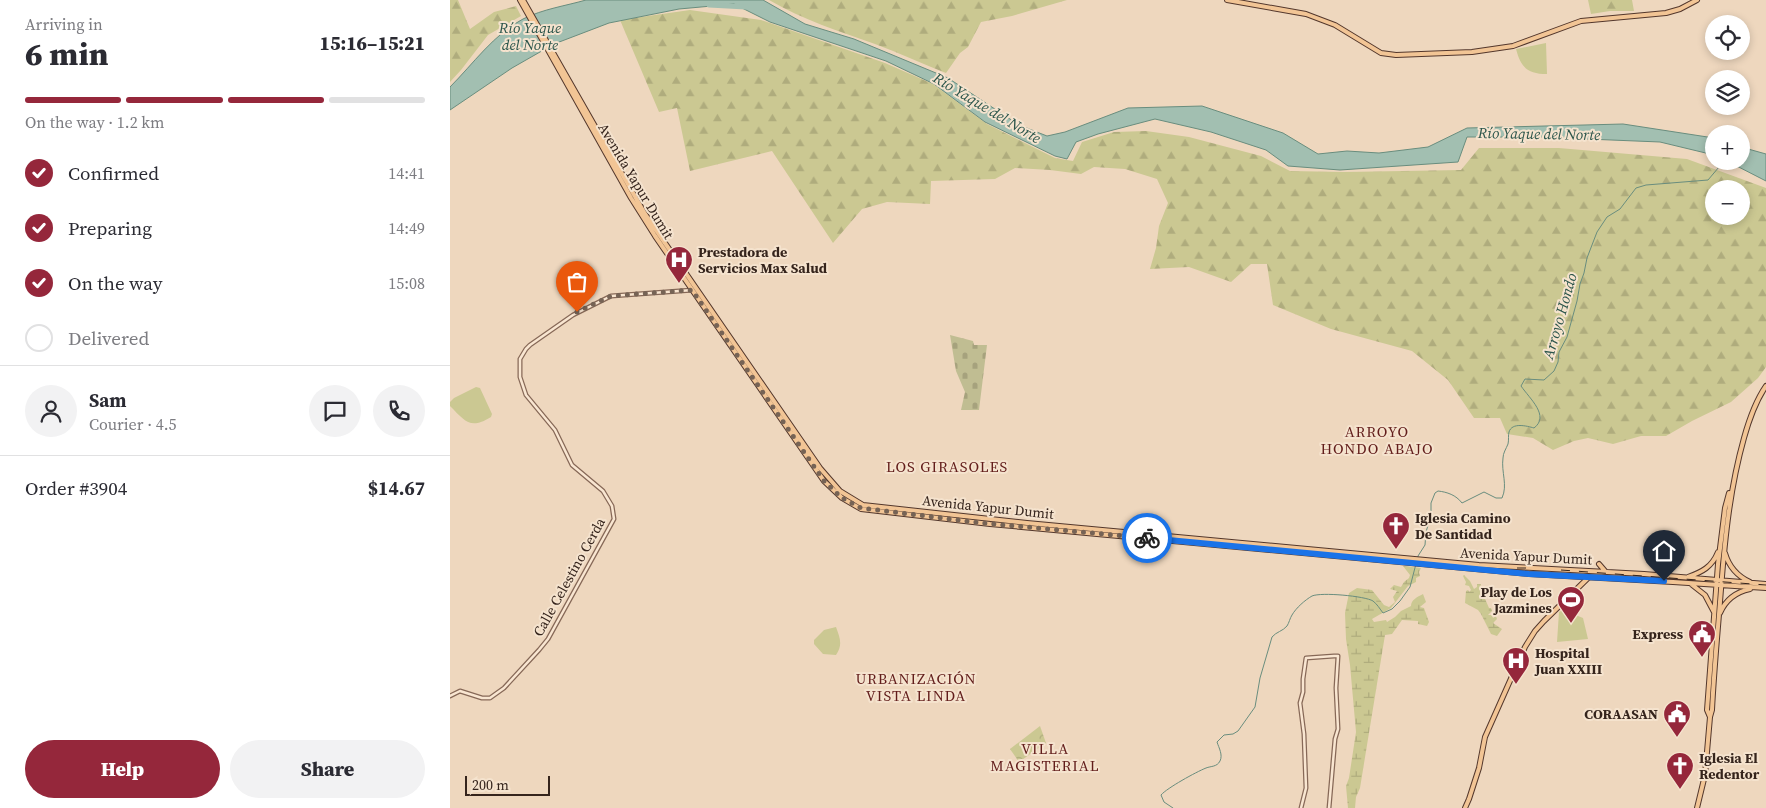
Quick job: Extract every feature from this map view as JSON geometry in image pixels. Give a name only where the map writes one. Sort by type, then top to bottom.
[{"type":"main road","name":"Avenida Yapur Dumit","points":[[521,0],[633,197],[694,290],[824,481],[842,498],[861,508],[982,523],[1406,561],[1594,571],[1687,578],[1719,583]]},
{"type":"main road","points":[[1227,0],[1306,14],[1335,25],[1381,53],[1396,56],[1472,52],[1513,46],[1576,22],[1617,16],[1666,13],[1680,9],[1696,0]]},
{"type":"main road","points":[[1697,808],[1705,775],[1710,717],[1707,710],[1717,618],[1722,546],[1733,481],[1750,416],[1766,386]]},
{"type":"main road","points":[[1687,578],[1710,566],[1722,546]]},
{"type":"main road","points":[[1722,546],[1732,569],[1742,578],[1766,588]]},
{"type":"main road","name":"Avenida Yapur Dumit","points":[[1431,563],[1529,574],[1719,583]]},
{"type":"main road","points":[[1599,564],[1607,572]]},
{"type":"main road","points":[[1465,808],[1479,768],[1485,737],[1525,647],[1539,626],[1594,571]]},
{"type":"main road","points":[[1574,576],[1577,580],[1578,588]]},
{"type":"main road","points":[[1689,583],[1705,595],[1717,618]]},
{"type":"main road","points":[[1719,583],[1766,584]]},
{"type":"main road","points":[[1717,618],[1724,605],[1734,595],[1755,585]]},
{"type":"street","name":"Calle Celestino Cerda","points":[[450,696],[460,690],[482,698],[490,698],[504,688],[548,639],[614,519],[612,506],[603,491],[572,465],[555,430],[526,394],[520,376],[522,354],[530,345],[577,312],[611,296],[694,290]]},
{"type":"street","points":[[1301,808],[1306,788],[1304,734],[1300,703],[1303,692],[1302,680],[1306,658],[1338,656],[1336,688],[1338,728],[1335,739],[1329,808]]},
{"type":"green space","points":[[450,0],[458,0],[470,29],[494,12],[516,6],[521,16],[488,35],[450,82]]},
{"type":"green space","points":[[769,0],[1067,0],[1012,16],[981,22],[968,47],[960,53],[946,73],[884,47],[808,19]]},
{"type":"green space","points":[[1588,0],[1632,0],[1634,11],[1610,11],[1591,14]]},
{"type":"green space","points":[[690,10],[761,20],[885,63],[933,84],[987,124],[1055,158],[1073,161],[1082,142],[1114,132],[1146,131],[1189,137],[1261,156],[1290,171],[1461,170],[1479,148],[1559,148],[1687,159],[1705,166],[1705,170],[1717,170],[1744,180],[1705,180],[1705,225],[1750,225],[1750,182],[1766,188],[1766,367],[1758,378],[1731,402],[1666,436],[1641,436],[1613,444],[1588,438],[1574,441],[1553,450],[1533,438],[1507,434],[1500,418],[1474,418],[1448,380],[1412,351],[1331,329],[1273,305],[1267,264],[1251,264],[1231,282],[1189,267],[1150,269],[1156,248],[1159,226],[1168,203],[1157,179],[1125,169],[1094,167],[1081,174],[1015,168],[995,179],[931,181],[930,204],[887,202],[862,209],[833,243],[772,151],[690,171],[677,108],[659,112],[620,20]]},
{"type":"green space","points":[[1546,43],[1547,74],[1535,73],[1526,69],[1520,61],[1516,49]]},
{"type":"green space","points":[[950,335],[973,341],[974,345],[987,345],[979,410],[961,410],[965,392],[956,371]]},
{"type":"green space","points":[[476,387],[480,388],[492,414],[491,417],[484,421],[473,423],[464,420],[450,406],[450,402]]},
{"type":"green space","points":[[1403,566],[1421,568],[1420,576],[1416,578],[1416,582],[1408,586],[1391,608],[1372,619],[1374,622],[1386,620],[1387,622],[1411,606],[1413,600],[1423,594],[1426,602],[1420,607],[1424,608],[1429,622],[1427,626],[1418,624],[1418,621],[1402,620],[1392,634],[1385,635],[1360,788],[1356,797],[1355,808],[1348,808],[1346,786],[1356,732],[1346,639],[1345,613],[1349,593],[1357,588],[1372,590],[1384,605],[1389,607],[1395,602],[1393,597],[1397,591],[1390,589],[1394,585],[1401,587],[1409,578],[1410,575]]},
{"type":"green space","points":[[1464,575],[1474,589],[1477,587],[1477,584],[1481,584],[1480,587],[1492,611],[1488,615],[1492,615],[1493,618],[1496,616],[1497,619],[1493,623],[1502,629],[1497,636],[1491,634],[1478,610],[1465,603],[1466,591],[1468,590],[1469,592],[1471,590],[1469,586],[1465,585]]},
{"type":"green space","name":"Play de Los Jazmines","points":[[1563,610],[1583,618],[1588,639],[1557,642],[1559,612]]},
{"type":"green space","points":[[836,627],[840,648],[836,655],[823,654],[814,644],[814,640],[824,630]]},
{"type":"green space","points":[[1040,726],[1046,743],[1019,762],[1010,749]]},
{"type":"water","name":"Río Yaque del Norte","points":[[586,0],[763,0],[805,24],[854,39],[948,78],[1019,125],[1047,136],[1065,132],[1128,108],[1202,106],[1283,133],[1318,154],[1347,151],[1379,153],[1428,147],[1467,128],[1623,124],[1705,137],[1705,153],[1660,142],[1538,137],[1467,137],[1458,162],[1340,170],[1288,166],[1266,150],[1211,132],[1155,119],[1098,134],[1076,142],[1067,159],[1055,156],[985,122],[934,84],[886,61],[770,22],[734,4],[679,9],[609,23],[554,44],[512,68],[450,110],[450,87],[484,50],[512,25],[546,10]]},
{"type":"water","points":[[1750,150],[1766,154],[1766,181],[1745,170],[1750,170]]},
{"type":"waterway","name":"Río Yaque del Norte","points":[[709,5],[746,7]]},
{"type":"waterway","name":"Arroyo Hondo","points":[[1173,808],[1164,802],[1161,795],[1189,776],[1219,763],[1221,754],[1217,742],[1224,735],[1233,734],[1238,731],[1255,707],[1260,678],[1272,637],[1287,626],[1292,615],[1301,604],[1312,596],[1317,595],[1353,596],[1373,601],[1383,613],[1392,609],[1410,587],[1418,556],[1425,545],[1426,532],[1431,515],[1431,503],[1435,493],[1438,491],[1448,493],[1462,503],[1484,492],[1496,498],[1502,498],[1504,493],[1503,456],[1508,444],[1509,432],[1516,426],[1534,428],[1540,418],[1537,407],[1521,386],[1525,379],[1544,380],[1554,371],[1558,362],[1559,352],[1567,337],[1587,258],[1597,232],[1607,217],[1620,209],[1636,188],[1646,185],[1708,180],[1716,170]]},
{"type":"railway","points":[[1517,568],[1529,568]]},
{"type":"railway","points":[[1561,570],[1766,585]]},
{"type":"way so far","points":[[577,312],[611,296],[621,294],[692,290],[824,481],[842,498],[861,508],[982,523],[1147,538]]},
{"type":"place","name":"Prestadora de Servicios Max Salud","points":[[679,284]]},
{"type":"place","name":"Iglesia Camino De Santidad","points":[[1396,550]]},
{"type":"place","name":"Play de Los Jazmines","points":[[1571,624]]},
{"type":"place","name":"Express","points":[[1702,658]]},
{"type":"place","name":"Hospital Juan XXIII","points":[[1516,685]]},
{"type":"place","name":"CORAASAN","points":[[1677,738]]},
{"type":"place","name":"Iglesia El Redentor","points":[[1680,790]]},
{"type":"district","name":"ARROYO HONDO ABAJO","points":[[1377,440]]},
{"type":"district","name":"LOS GIRASOLES","points":[[947,467]]},
{"type":"district","name":"URBANIZACIÓN VISTA LINDA","points":[[916,688]]},
{"type":"district","name":"VILLA MAGISTERIAL","points":[[1045,758]]},
{"type":"route","points":[[1147,538],[1364,560],[1529,574],[1664,581]]}]
